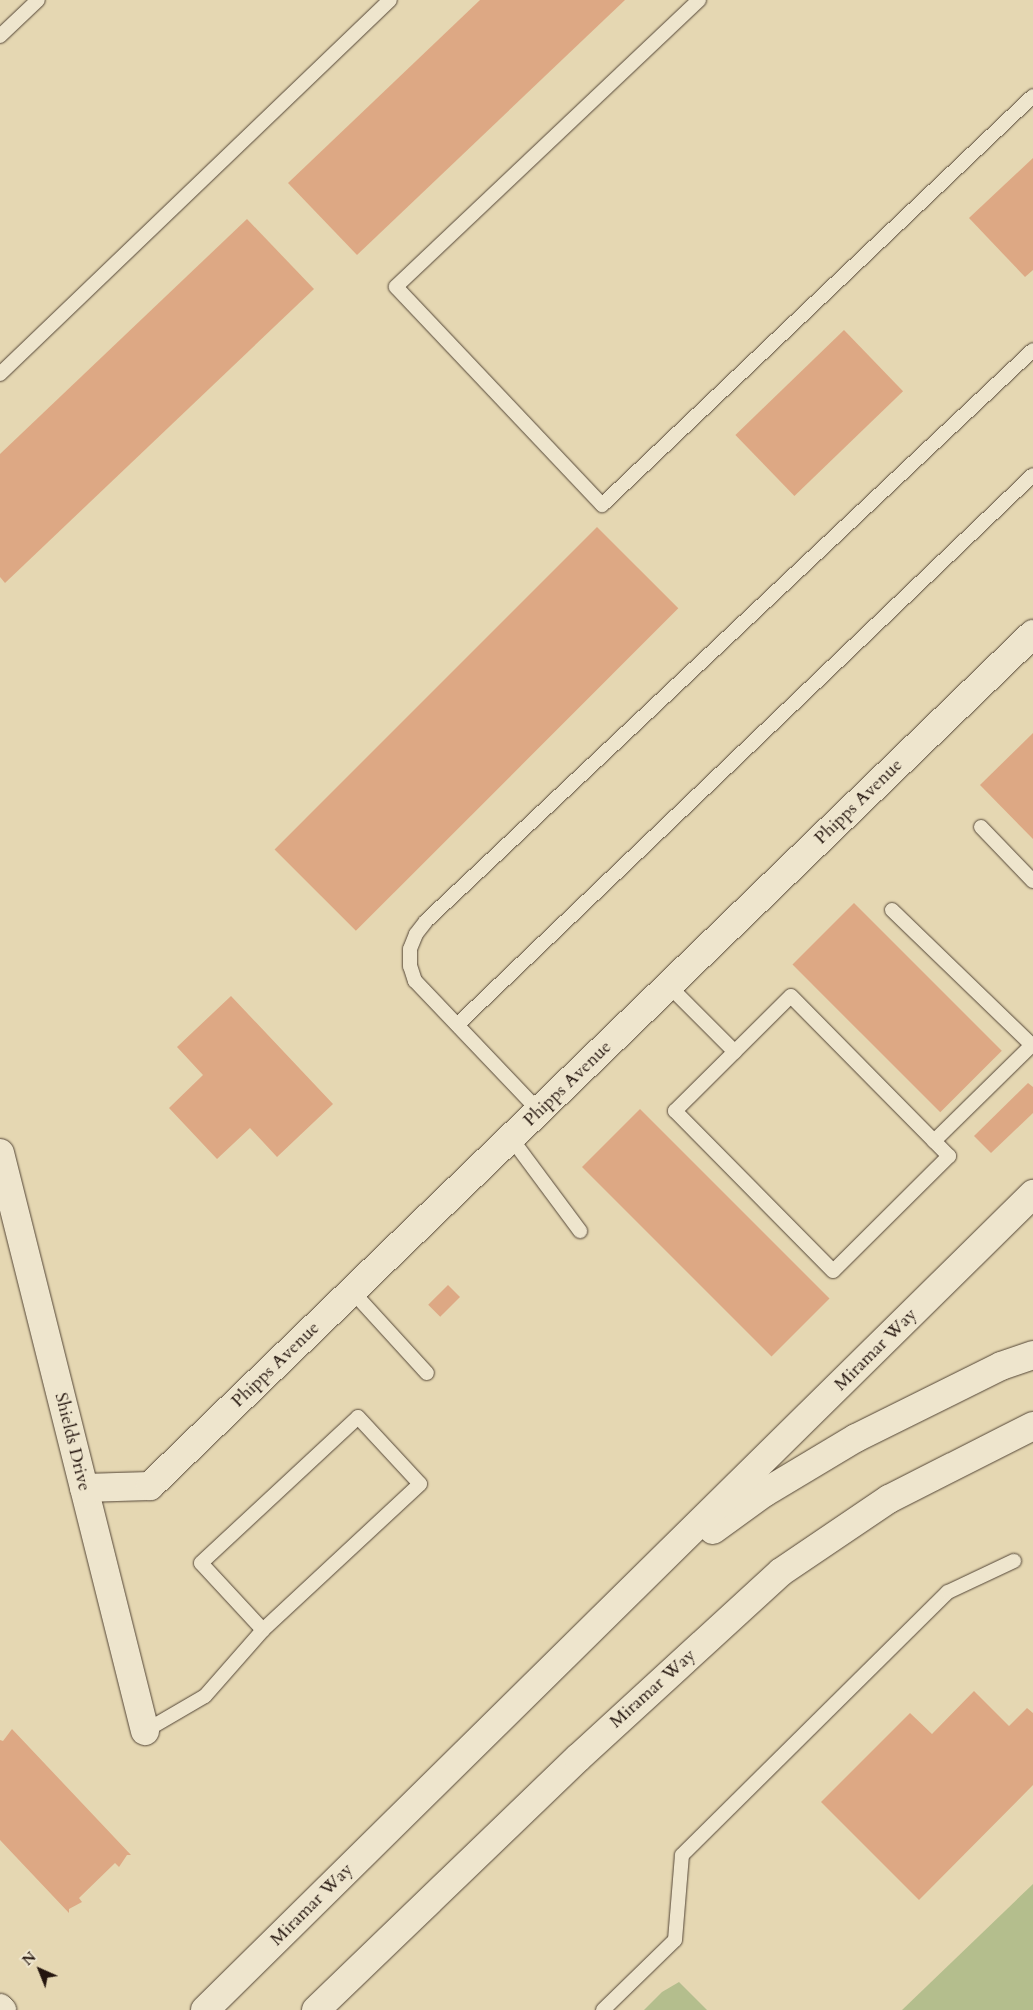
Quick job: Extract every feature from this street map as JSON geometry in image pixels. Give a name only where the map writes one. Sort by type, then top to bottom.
[{"type":"street","name":"Phipps Avenue","points":[[84,1488],[150,1486],[1033,634]]},
{"type":"street","name":"Shields Drive","points":[[0,1153],[145,1730]]},
{"type":"street","name":"Miramar Way","points":[[205,2010],[1033,1194]]},
{"type":"street","name":"Miramar Way","points":[[548,1673],[702,1538],[764,1493],[856,1438],[1000,1366],[1033,1355]]},
{"type":"street","name":"Miramar Way","points":[[316,2010],[578,1758],[781,1572],[889,1499],[1033,1426]]},
{"type":"lane","points":[[0,36],[38,0]]},
{"type":"lane","points":[[0,374],[390,0]]},
{"type":"lane","points":[[699,0],[396,287],[602,505],[1033,96]]},
{"type":"lane","points":[[539,1111],[415,981],[410,966],[410,949],[416,934],[426,921],[1033,350]]},
{"type":"lane","points":[[457,1025],[1033,475]]},
{"type":"lane","points":[[981,827],[1033,881]]},
{"type":"lane","points":[[892,910],[1032,1045],[934,1141]]},
{"type":"lane","points":[[669,986],[735,1052]]},
{"type":"lane","points":[[791,996],[949,1156],[833,1271],[675,1111],[735,1052],[791,996]]},
{"type":"lane","points":[[511,1138],[580,1231]]},
{"type":"lane","points":[[352,1291],[427,1373]]},
{"type":"lane","points":[[145,1730],[204,1696],[263,1630],[420,1484],[358,1417],[201,1563],[263,1630]]},
{"type":"lane","points":[[603,2010],[675,1940],[682,1855],[948,1592],[1014,1561]]},
{"type":"green space","points":[[1033,1884],[1033,2010],[902,2010]]},
{"type":"green space","points":[[679,1982],[707,2010],[644,2010],[662,1992]]},
{"type":"building","points":[[480,0],[625,0],[357,255],[288,183]]},
{"type":"building","points":[[1033,158],[1033,270],[1025,277],[969,218]]},
{"type":"building","points":[[247,219],[314,289],[5,583],[0,577],[0,454]]},
{"type":"building","points":[[844,330],[903,391],[794,496],[735,435]]},
{"type":"building","points":[[597,527],[678,608],[356,931],[275,849]]},
{"type":"building","points":[[1033,733],[1033,839],[980,785]]},
{"type":"building","points":[[854,903],[1002,1051],[940,1112],[792,965]]},
{"type":"building","points":[[231,996],[333,1104],[277,1157],[250,1128],[217,1159],[169,1108],[203,1075],[177,1047]]},
{"type":"building","points":[[1028,1083],[1033,1087],[1033,1113],[991,1153],[974,1136]]},
{"type":"building","points":[[640,1109],[830,1299],[772,1356],[582,1167]]},
{"type":"building","points":[[448,1285],[460,1297],[440,1317],[428,1305]]},
{"type":"building","points":[[974,1691],[1009,1726],[1027,1708],[1033,1713],[1033,1785],[919,1900],[821,1802],[910,1713],[932,1734]]},
{"type":"building","points":[[12,1729],[131,1855],[127,1855],[119,1867],[115,1863],[79,1898],[82,1902],[69,1909],[69,1913],[0,1840],[0,1740],[3,1741]]}]
